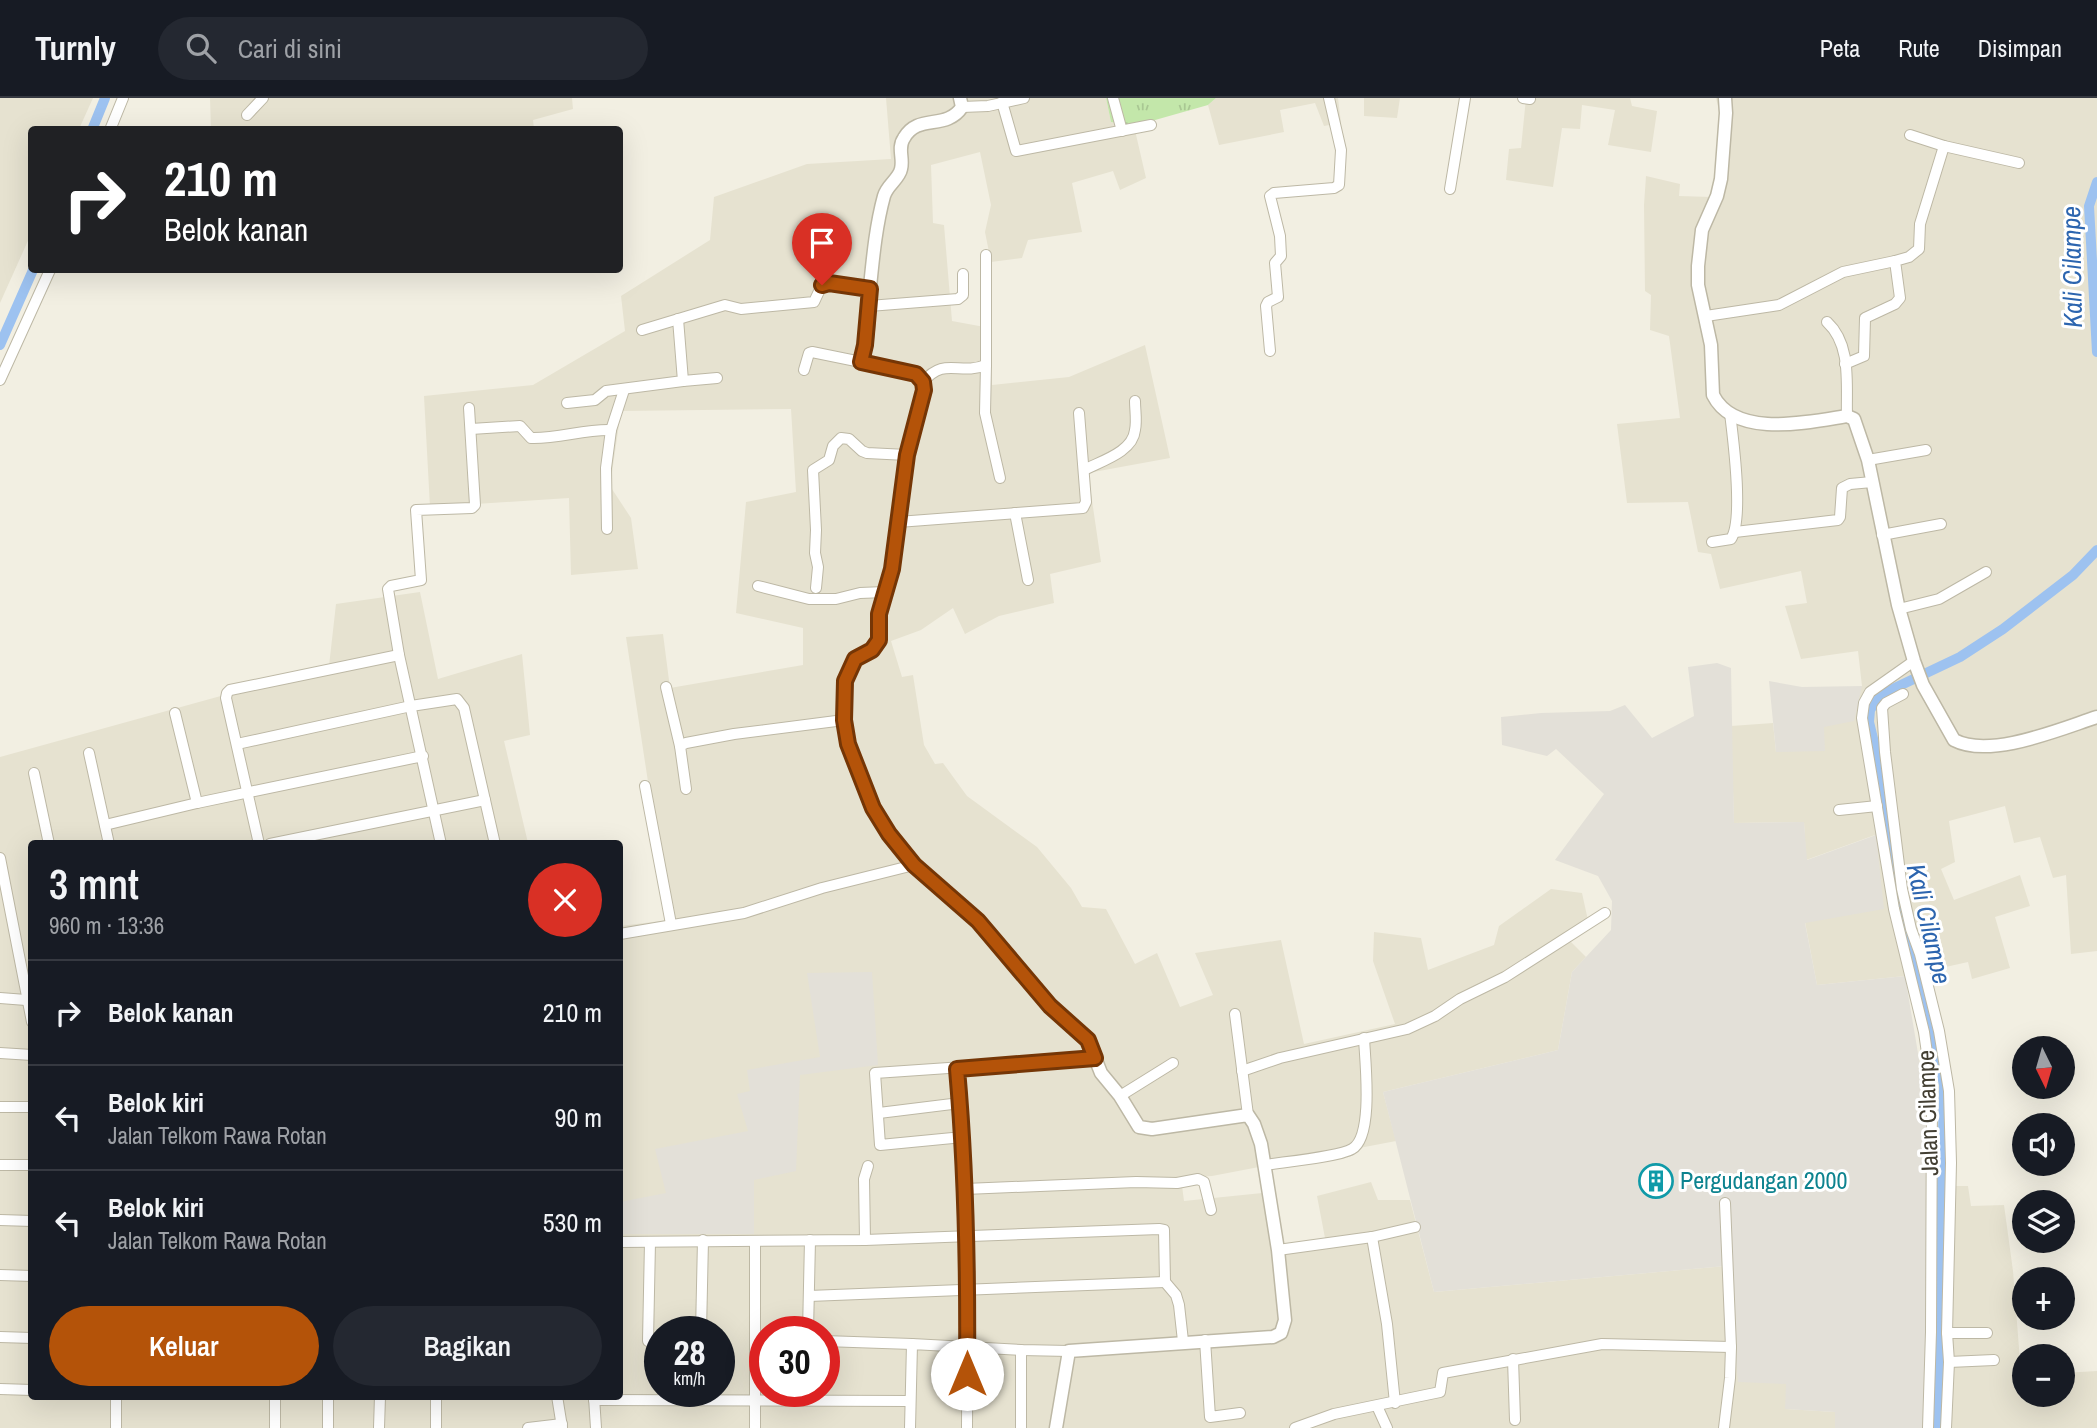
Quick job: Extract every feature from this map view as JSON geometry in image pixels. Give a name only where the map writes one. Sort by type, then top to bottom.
[{"type":"street","points":[[112,126],[123,98]]},
{"type":"street","points":[[247,115],[263,98]]},
{"type":"street","points":[[861,362],[885,194],[901,172],[901,142],[915,125],[956,116],[961,102],[988,106],[1024,98]]},
{"type":"street","points":[[1113,98],[1122,131]]},
{"type":"street","points":[[1270,351],[1266,306],[1269,300],[1278,297],[1275,263],[1281,256],[1280,236],[1270,196],[1274,193],[1334,188],[1339,185],[1341,150],[1329,98]]},
{"type":"street","points":[[1450,189],[1465,98]]},
{"type":"street","points":[[1725,98],[1726,113],[1717,196],[1705,219],[1699,247],[1698,285],[1711,345],[1713,395],[1717,402],[1730,413],[1771,426],[1847,416],[1854,419],[1868,460],[1882,535],[1915,665],[1950,736],[1971,747],[2021,741],[2097,717]]},
{"type":"street","points":[[1002,102],[1016,151],[1151,125]]},
{"type":"street","points":[[1910,135],[1944,146],[2019,163]]},
{"type":"street","points":[[1706,316],[1779,305],[1843,272],[1909,257],[1919,249],[1920,224],[1944,146]]},
{"type":"street","points":[[986,255],[985,413],[1000,478]]},
{"type":"street","points":[[1845,364],[1864,356],[1865,318],[1895,304],[1900,298],[1895,261]]},
{"type":"street","points":[[0,380],[49,273]]},
{"type":"street","points":[[869,306],[958,299],[963,295],[963,274]]},
{"type":"street","points":[[642,330],[725,305],[741,309],[814,302],[822,285],[829,283],[870,289]]},
{"type":"street","points":[[678,318],[683,381]]},
{"type":"street","points":[[1827,322],[1837,332],[1843,348],[1847,416]]},
{"type":"street","points":[[804,370],[809,353],[812,352],[916,374],[923,382]]},
{"type":"street","points":[[985,365],[977,369],[933,370],[923,382],[923,399],[907,455],[892,569],[879,614],[879,640],[872,650],[855,659],[845,681],[844,720],[848,744],[873,808],[889,834],[914,865],[978,921],[1050,1006],[1088,1040],[1101,1073],[1120,1096],[1139,1127],[1145,1129],[1248,1115]]},
{"type":"street","points":[[567,403],[595,400],[607,391],[717,378]]},
{"type":"street","points":[[607,528],[606,468],[611,430],[624,390]]},
{"type":"street","points":[[1084,470],[1123,449],[1132,441],[1136,431],[1135,401]]},
{"type":"street","points":[[440,840],[399,655],[388,589],[391,586],[421,580],[416,510],[472,508],[475,505],[469,408]]},
{"type":"street","points":[[898,522],[1083,508],[1086,504],[1079,413]]},
{"type":"street","points":[[1712,541],[1731,539],[1735,532],[1735,464],[1730,413]]},
{"type":"street","points":[[471,429],[520,426],[531,438],[541,439],[596,429],[611,430]]},
{"type":"street","points":[[816,588],[818,567],[815,553],[813,470],[829,460],[833,446],[841,439],[849,439],[867,453],[907,455]]},
{"type":"street","points":[[1868,460],[1926,450]]},
{"type":"street","points":[[1735,532],[1838,520],[1842,488],[1850,484],[1872,482]]},
{"type":"street","points":[[1015,513],[1028,580]]},
{"type":"street","points":[[1882,535],[1941,524]]},
{"type":"street","points":[[1899,609],[1930,602],[1952,593],[1986,572]]},
{"type":"street","points":[[758,586],[809,599],[836,599],[860,593],[885,592]]},
{"type":"street","points":[[258,840],[226,693],[399,655]]},
{"type":"street","name":"Jalan Cilampe","points":[[1915,665],[1870,692],[1864,703],[1863,718],[1877,807],[1913,956],[1932,1088],[1928,1428]]},
{"type":"street","points":[[666,687],[680,746],[686,789]]},
{"type":"street","points":[[1900,908],[1882,715],[1886,703],[1902,694]]},
{"type":"street","points":[[237,744],[411,706],[451,699],[461,702],[494,840]]},
{"type":"street","points":[[175,713],[197,803]]},
{"type":"street","points":[[680,746],[734,734],[844,720]]},
{"type":"street","points":[[89,753],[108,840]]},
{"type":"street","points":[[105,825],[423,756]]},
{"type":"street","points":[[34,773],[48,840]]},
{"type":"street","points":[[645,786],[671,924]]},
{"type":"street","points":[[290,840],[485,800]]},
{"type":"street","points":[[1839,810],[1877,807]]},
{"type":"street","points":[[0,858],[28,1007]]},
{"type":"street","points":[[623,933],[744,913],[822,888],[914,865]]},
{"type":"street","points":[[1242,1071],[1280,1058],[1407,1029],[1528,963],[1605,913]]},
{"type":"street","points":[[19,950],[28,949]]},
{"type":"street","points":[[1913,956],[1939,1031],[1949,1091],[1951,1163],[1946,1428]]},
{"type":"street","points":[[0,998],[26,1000]]},
{"type":"street","points":[[840,1342],[1069,1351],[1183,1341],[1273,1337],[1281,1333],[1285,1320],[1278,1250],[1265,1165],[1258,1135],[1248,1115],[1236,1014]]},
{"type":"street","points":[[1265,1165],[1346,1152],[1359,1144],[1364,1128],[1366,1100],[1364,1038]]},
{"type":"street","points":[[0,1054],[28,1055]]},
{"type":"street","points":[[963,1137],[880,1145],[875,1073],[1095,1058]]},
{"type":"street","points":[[1120,1096],[1173,1063]]},
{"type":"street","points":[[957,1069],[968,1236],[967,1428]]},
{"type":"street","points":[[879,1113],[960,1102]]},
{"type":"street","points":[[0,1107],[28,1107]]},
{"type":"street","points":[[0,1165],[28,1165]]},
{"type":"street","points":[[864,1240],[864,1179],[867,1166]]},
{"type":"street","points":[[965,1189],[1136,1182],[1177,1183],[1198,1179],[1204,1182],[1211,1210]]},
{"type":"street","points":[[1724,1428],[1731,1347],[1725,1203]]},
{"type":"street","points":[[0,1220],[28,1221]]},
{"type":"street","points":[[1278,1250],[1372,1237],[1415,1227]]},
{"type":"street","points":[[623,1242],[864,1240],[1164,1230],[1165,1282],[1176,1295],[1183,1341]]},
{"type":"street","points":[[1372,1237],[1387,1324],[1395,1403]]},
{"type":"street","points":[[701,1316],[703,1240]]},
{"type":"street","points":[[808,1316],[810,1240]]},
{"type":"street","points":[[755,1241],[755,1316]]},
{"type":"street","points":[[649,1316],[650,1242]]},
{"type":"street","points":[[0,1275],[28,1276]]},
{"type":"street","points":[[808,1296],[1165,1282]]},
{"type":"street","points":[[1947,1333],[1987,1333]]},
{"type":"street","points":[[0,1337],[28,1338]]},
{"type":"street","points":[[1205,1340],[1210,1416],[1240,1413]]},
{"type":"street","points":[[911,1428],[912,1344]]},
{"type":"street","points":[[1295,1428],[1334,1414],[1440,1392],[1443,1373],[1513,1359],[1602,1344],[1731,1347]]},
{"type":"street","points":[[1021,1350],[1021,1428]]},
{"type":"street","points":[[1056,1428],[1069,1351]]},
{"type":"street","points":[[1513,1359],[1515,1420]]},
{"type":"street","points":[[1949,1362],[1994,1360]]},
{"type":"street","points":[[0,1389],[28,1390]]},
{"type":"street","points":[[623,1397],[644,1397]]},
{"type":"street","points":[[840,1398],[910,1401]]},
{"type":"street","points":[[116,1400],[116,1428]]},
{"type":"street","points":[[275,1400],[275,1428]]},
{"type":"street","points":[[327,1400],[328,1428]]},
{"type":"street","points":[[379,1428],[380,1400]]},
{"type":"street","points":[[436,1400],[436,1428]]},
{"type":"street","points":[[528,1428],[562,1426],[559,1400]]},
{"type":"street","points":[[594,1400],[596,1428]]},
{"type":"street","points":[[1377,1406],[1387,1428]]},
{"type":"street","points":[[754,1407],[755,1428]]},
{"type":"shaded area","points":[[0,98],[93,98],[80,126],[28,126],[28,241],[0,303]]},
{"type":"shaded area","points":[[210,98],[572,98],[573,109],[533,120],[534,126],[211,126]]},
{"type":"shaded area","points":[[886,98],[1106,98],[1111,122],[1134,126],[1146,178],[1120,190],[1113,171],[1072,183],[1082,232],[1028,240],[1022,258],[991,262],[985,232],[991,205],[980,152],[931,165],[933,223],[944,225],[952,321],[990,328],[992,385],[1069,377],[1145,345],[1170,458],[1088,473],[1101,562],[1050,574],[1054,603],[999,616],[965,634],[953,608],[921,630],[891,641],[902,677],[913,675],[924,745],[935,764],[943,763],[967,796],[1037,847],[1071,888],[1082,907],[1106,909],[1135,964],[1157,953],[1180,1007],[1213,995],[1195,953],[1281,940],[1304,1044],[1395,1024],[1373,961],[1374,932],[1421,938],[1428,970],[1494,945],[1499,926],[1551,889],[1582,893],[1589,925],[1570,941],[1586,957],[1572,972],[1558,1050],[1383,1092],[1396,1141],[1212,1176],[1181,1178],[1184,1201],[1273,1192],[1283,1246],[1325,1238],[1317,1196],[1371,1182],[1378,1200],[1410,1200],[1434,1292],[1726,1266],[1786,1384],[1786,1409],[1835,1412],[1835,1428],[0,1428],[0,757],[329,666],[336,604],[420,592],[438,679],[522,654],[530,735],[504,741],[527,840],[28,840],[28,1400],[623,1400],[623,926],[669,920],[626,637],[663,634],[670,688],[803,665],[803,628],[736,613],[746,502],[796,492],[791,409],[621,411],[610,486],[631,518],[638,569],[571,575],[569,498],[430,507],[424,396],[533,385],[625,331],[621,296],[710,240],[714,197],[807,164],[891,159]]},
{"type":"shaded area","points":[[1216,98],[1338,98],[1341,123],[1324,126],[1315,103],[1280,110],[1284,132],[1219,145],[1208,105]]},
{"type":"shaded area","points":[[1364,98],[1400,98],[1397,118],[1364,116]]},
{"type":"shaded area","points":[[1526,98],[1630,98],[1632,106],[1657,111],[1651,152],[1608,145],[1615,110],[1582,105],[1580,129],[1562,128],[1553,187],[1506,180],[1509,149],[1521,148]]},
{"type":"shaded area","points":[[1716,98],[2097,98],[2097,951],[2071,954],[2066,875],[2053,878],[2040,837],[2014,843],[2005,806],[1949,821],[1955,862],[1941,869],[1954,900],[2020,875],[2030,906],[1995,917],[2010,968],[1972,979],[1968,962],[1905,976],[1817,985],[1805,922],[1875,835],[1806,860],[1804,822],[1734,823],[1731,726],[1773,723],[1776,752],[1824,726],[1862,686],[1858,651],[1801,659],[1785,606],[1807,603],[1801,571],[1720,589],[1711,554],[1698,552],[1688,502],[1627,503],[1617,424],[1680,418],[1669,336],[1650,330],[1651,295],[1645,291],[1646,176],[1680,184],[1679,196],[1711,197],[1722,124]]},
{"type":"shaded area","points":[[1717,663],[1731,668],[1734,823],[1804,822],[1807,860],[1876,835],[1884,909],[1805,923],[1817,985],[1905,976],[1922,1077],[1930,1189],[1924,1428],[1835,1428],[1835,1412],[1785,1409],[1786,1384],[1738,1382],[1726,1266],[1434,1292],[1383,1092],[1558,1050],[1572,972],[1611,930],[1612,901],[1598,876],[1555,860],[1604,794],[1556,749],[1547,756],[1502,745],[1501,717],[1610,711],[1625,705],[1652,738],[1694,716],[1688,667]]},
{"type":"shaded area","points":[[1769,681],[1802,687],[1862,686],[1854,721],[1824,727],[1825,751],[1776,752]]},
{"type":"shaded area","points":[[872,972],[878,1065],[800,1075],[796,1171],[754,1180],[754,1234],[623,1234],[623,1201],[666,1193],[655,1149],[748,1131],[737,1094],[750,1091],[747,1070],[820,1057],[807,973]]},
{"type":"shaded area","points":[[1956,1186],[1968,1186],[1971,1206],[2004,1205],[2012,1267],[2012,1330],[2018,1330],[2019,1344],[2012,1344],[2012,1407],[2075,1407],[2075,1372],[2097,1371],[2097,1428],[1947,1428]]},
{"type":"green space","points":[[1106,98],[1216,98],[1208,105],[1134,126],[1111,122]]},
{"type":"waterway","points":[[94,126],[105,98]]},
{"type":"waterway","name":"Kali Cilampe","points":[[2097,182],[2089,206],[2097,352]]},
{"type":"waterway","points":[[0,345],[32,273]]},
{"type":"waterway","name":"Kali Cilampe","points":[[1937,1428],[1944,1085],[1921,977],[1906,932],[1889,854],[1881,772],[1869,722],[1870,710],[1880,695],[1960,657],[2003,629],[2073,575],[2097,550]]},
{"type":"place","name":"Pergudangan 2000","points":[[1656,1181]]},
{"type":"route","points":[[822,285],[829,283],[870,289],[861,362],[916,374],[923,382],[924,390],[907,455],[892,569],[879,614],[879,640],[872,650],[855,659],[845,681],[844,720],[848,744],[873,808],[889,834],[914,865],[978,921],[1050,1006],[1088,1040],[1095,1058],[957,1069],[968,1236],[967,1374]]}]
